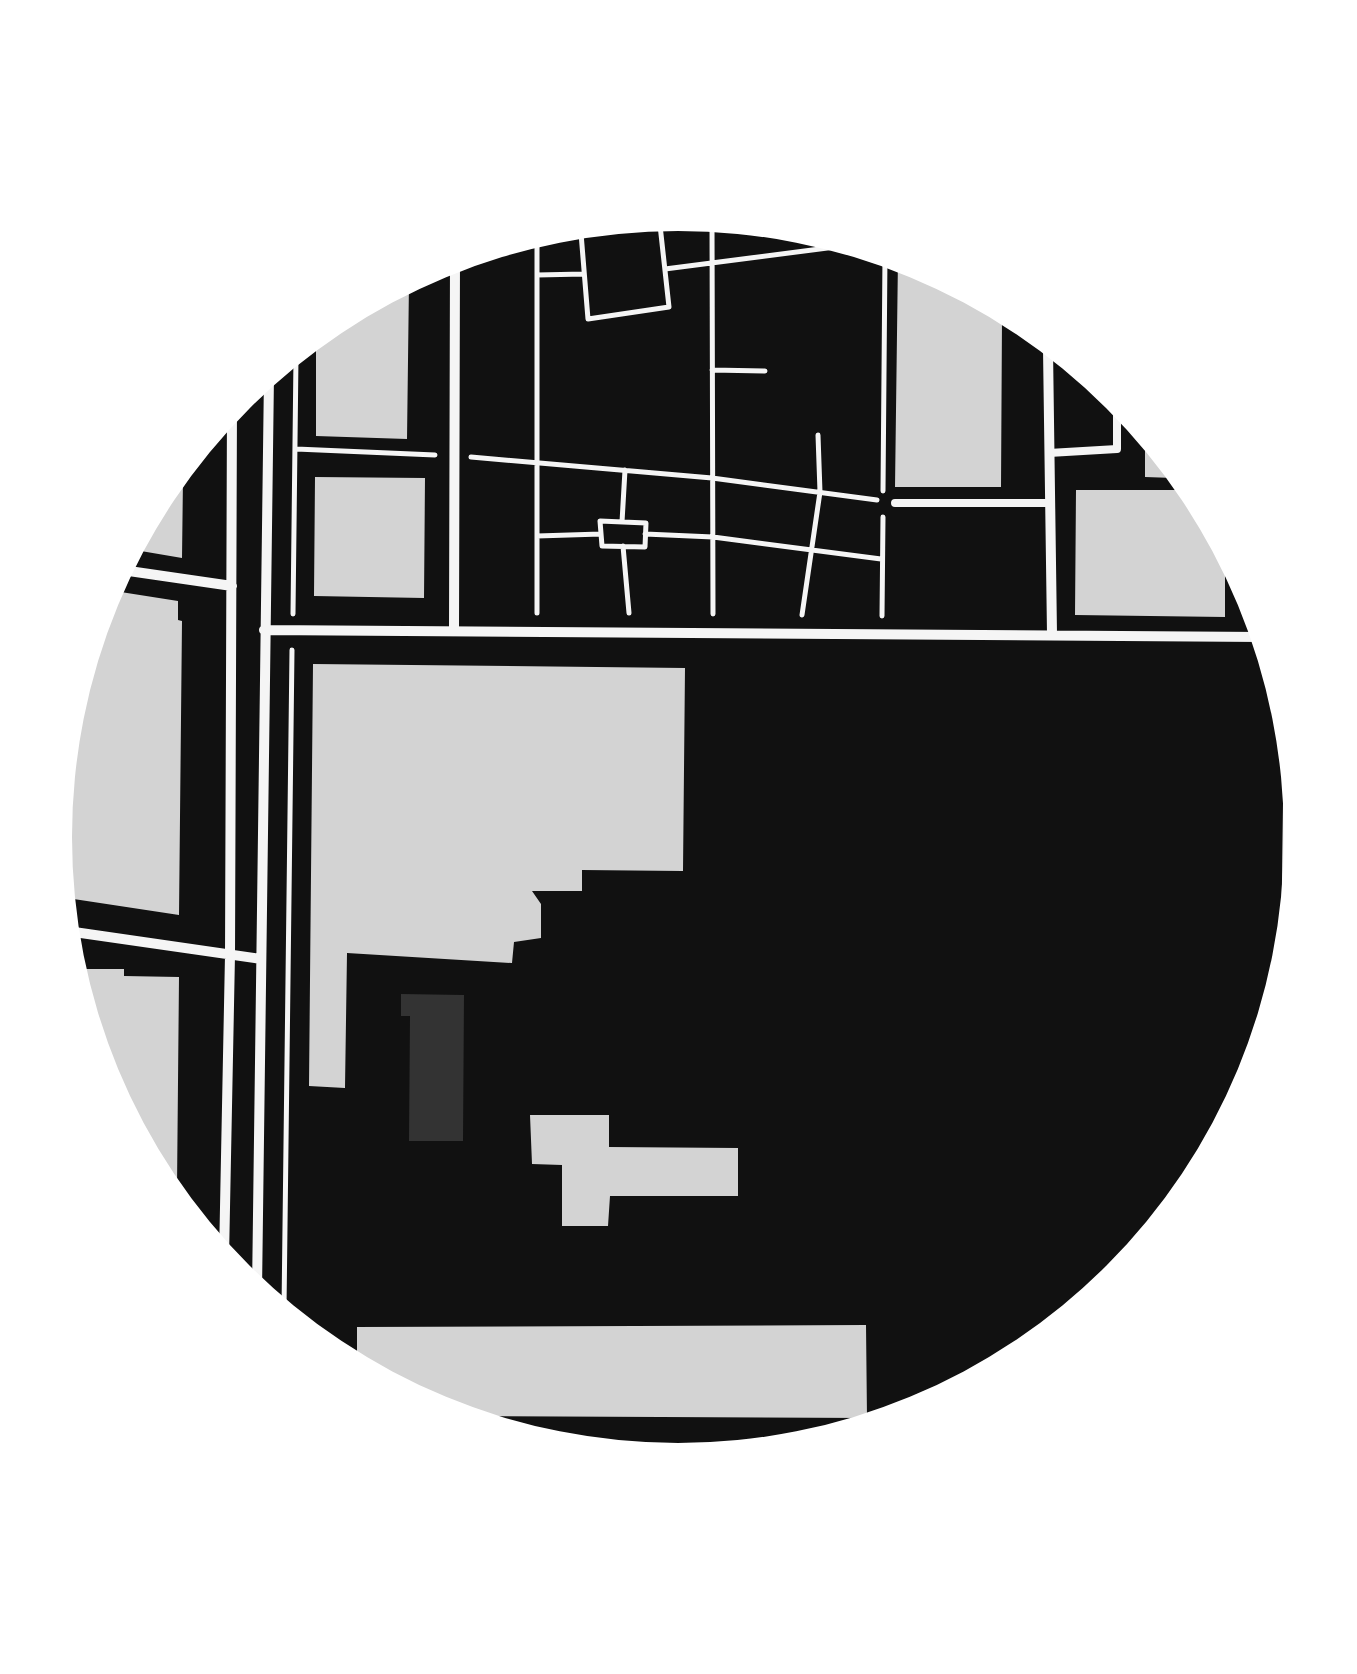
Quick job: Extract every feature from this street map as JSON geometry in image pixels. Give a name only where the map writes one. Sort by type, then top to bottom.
[{"type":"street","points":[[454,629],[455,274]]},
{"type":"street","points":[[1048,357],[1052,634]]},
{"type":"street","points":[[257,1273],[270,390]]},
{"type":"street","points":[[224,1238],[230,955],[231,428]]},
{"type":"street","points":[[134,572],[232,586]]},
{"type":"street","points":[[264,630],[1250,637]]},
{"type":"street","points":[[81,933],[260,959]]},
{"type":"lane","points":[[1049,453],[1117,449],[1116,418]]},
{"type":"lane","points":[[895,502],[1050,503]]},
{"type":"path","points":[[581,239],[588,319],[669,307],[661,231]]},
{"type":"path","points":[[712,232],[713,632]]},
{"type":"path","points":[[537,248],[537,630]]},
{"type":"path","points":[[665,269],[821,249]]},
{"type":"path","points":[[882,634],[885,268]]},
{"type":"path","points":[[537,275],[584,274]]},
{"type":"path","points":[[284,1297],[296,367]]},
{"type":"path","points":[[712,370],[765,371]]},
{"type":"path","points":[[799,633],[820,492],[818,434]]},
{"type":"path","points":[[296,449],[455,456],[625,470],[883,501]]},
{"type":"path","points":[[622,522],[625,470]]},
{"type":"path","points":[[600,521],[622,522],[646,523],[645,546],[602,546],[600,521]]},
{"type":"path","points":[[537,536],[601,534]]},
{"type":"path","points":[[646,534],[713,537],[882,559]]},
{"type":"path","points":[[623,546],[631,631]]},
{"type":"shaded area","points":[[401,994],[464,995],[463,1141],[409,1141],[410,1016],[401,1016]]},
{"type":"building","points":[[898,272],[947,293],[1002,325],[1001,487],[895,487]]},
{"type":"building","points":[[409,294],[407,439],[316,436],[316,352]]},
{"type":"building","points":[[1145,451],[1166,478],[1145,477]]},
{"type":"building","points":[[315,477],[425,478],[424,598],[314,596]]},
{"type":"building","points":[[183,489],[182,558],[144,552]]},
{"type":"building","points":[[1076,490],[1175,490],[1225,576],[1225,617],[1075,615]]},
{"type":"building","points":[[125,593],[178,601],[178,620],[182,621],[179,915],[76,899],[72,837],[84,719],[105,642]]},
{"type":"building","points":[[313,664],[685,668],[683,871],[582,870],[582,891],[532,891],[541,904],[541,938],[514,942],[512,963],[347,953],[345,1088],[309,1086]]},
{"type":"building","points":[[87,969],[124,969],[124,976],[179,977],[177,1177],[119,1069]]},
{"type":"building","points":[[530,1115],[609,1115],[609,1147],[738,1148],[738,1196],[610,1196],[608,1226],[562,1226],[562,1165],[532,1164]]},
{"type":"building","points":[[866,1325],[867,1413],[849,1418],[502,1416],[447,1397],[375,1362],[357,1351],[357,1327]]}]
